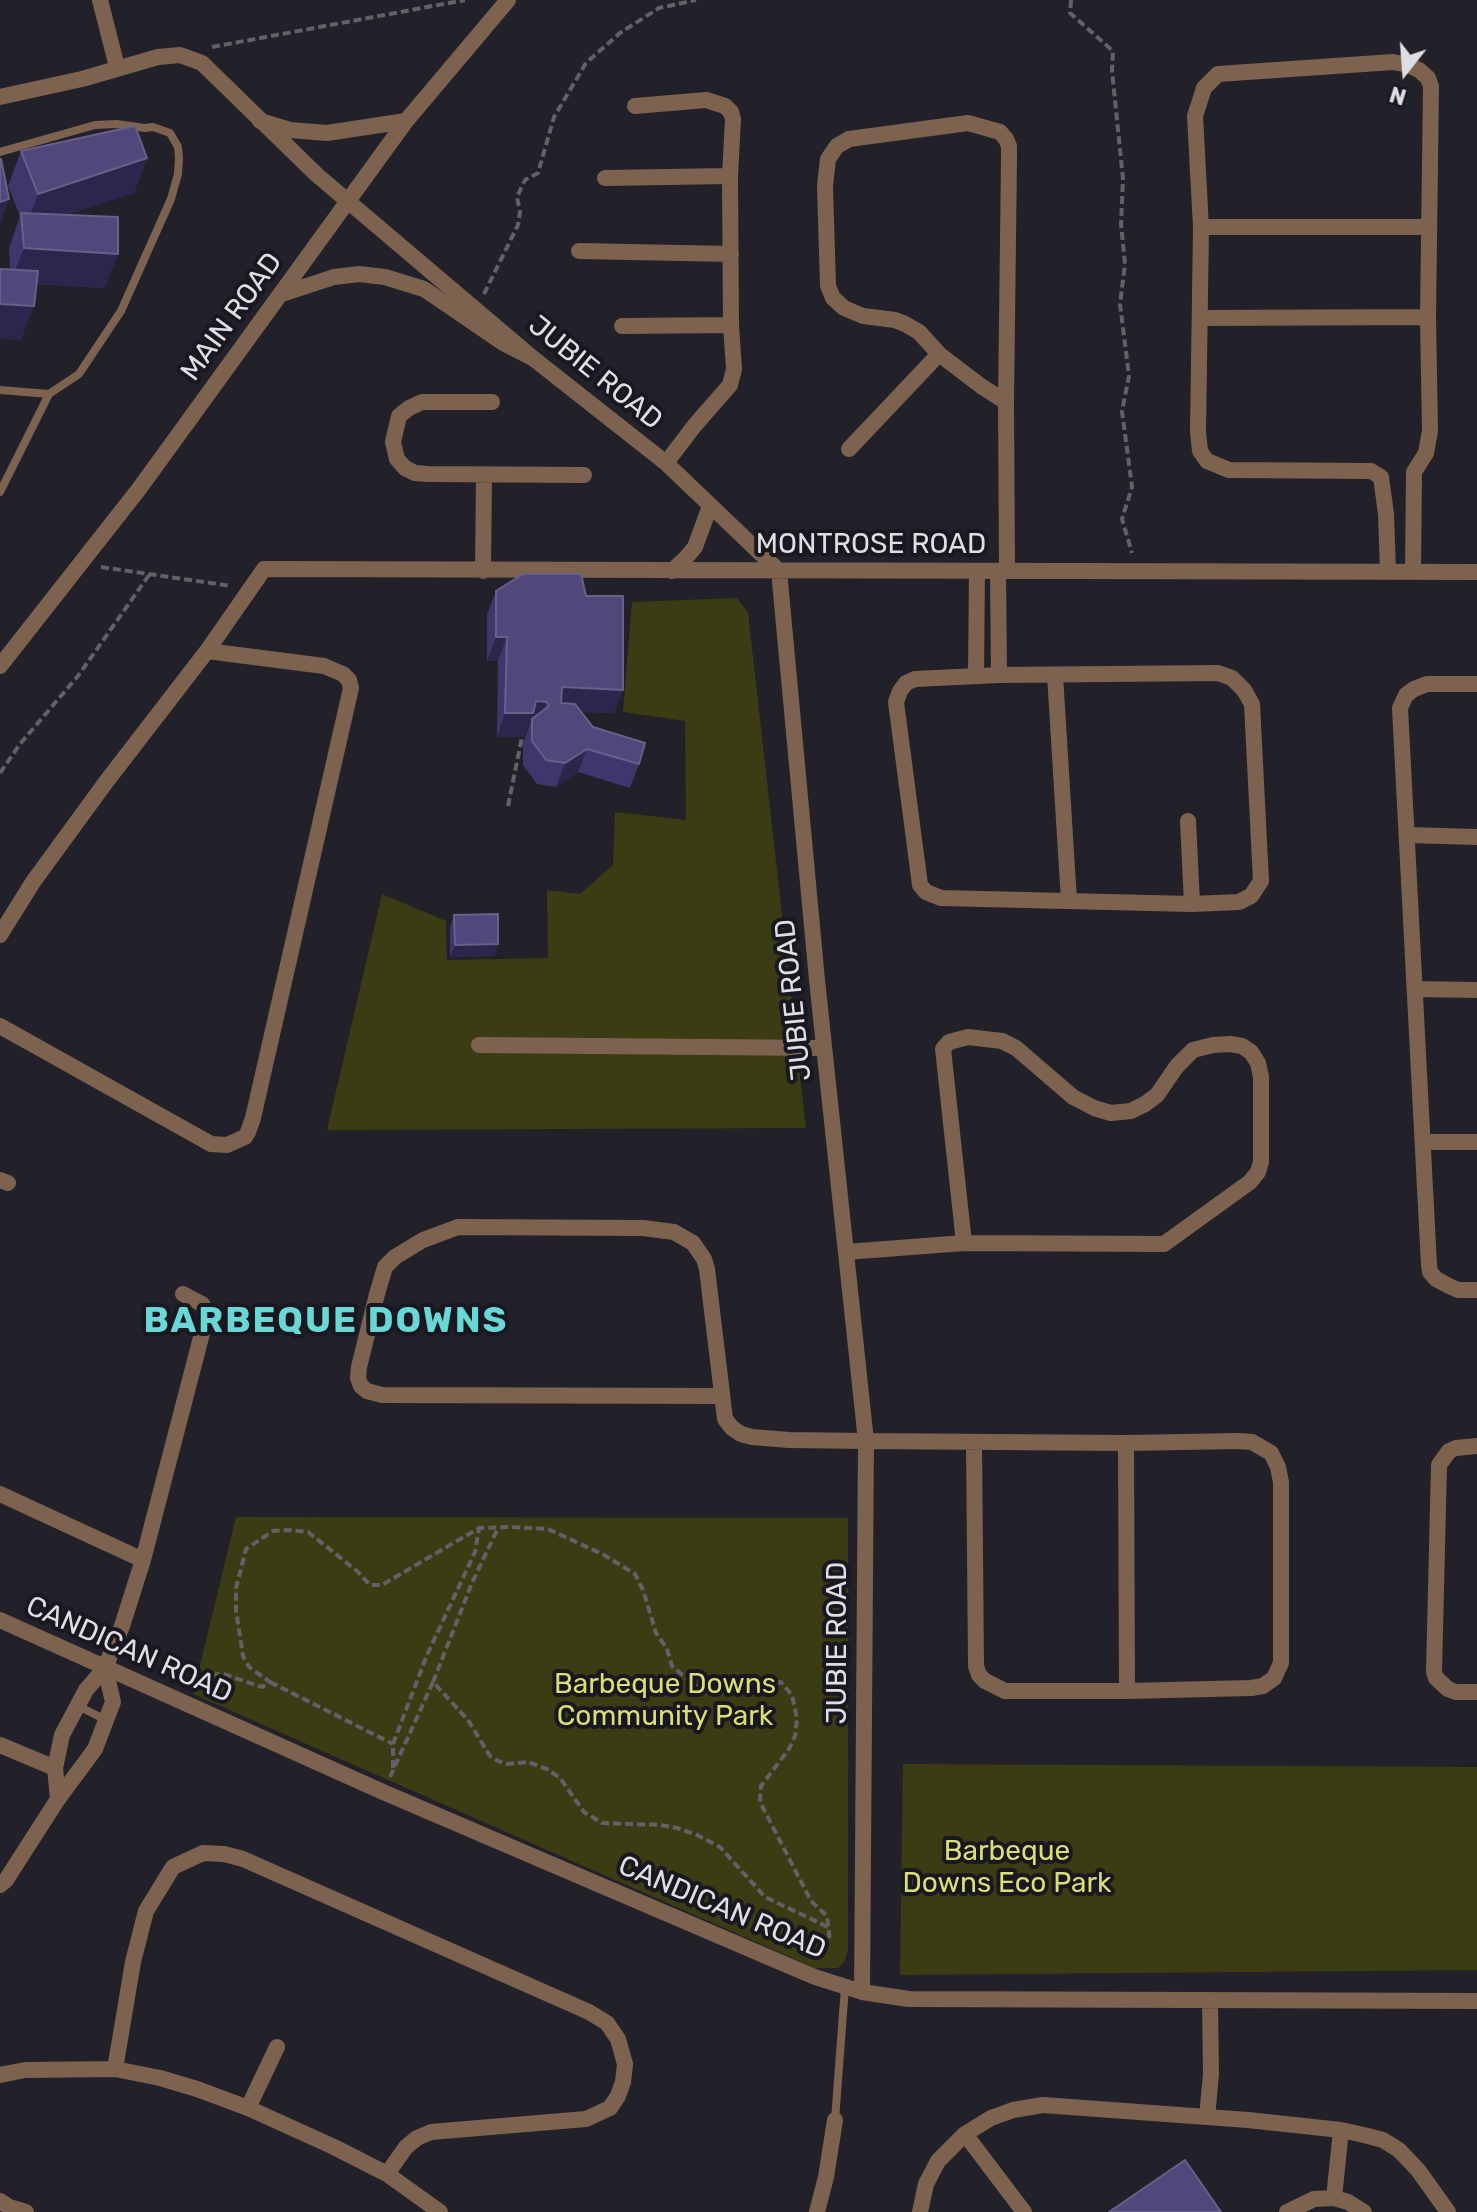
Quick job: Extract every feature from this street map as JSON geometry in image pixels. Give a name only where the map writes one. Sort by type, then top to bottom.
[{"type":"street","points":[[100,0],[117,67]]},
{"type":"street","name":"MAIN ROAD","points":[[0,666],[139,489],[406,121],[508,0]]},
{"type":"street","name":"JUBIE ROAD","points":[[0,97],[169,56],[202,63],[317,175],[534,359],[666,463],[779,571],[824,1048],[866,1441],[854,1989]]},
{"type":"street","points":[[1388,572],[1381,477],[1371,471],[1229,470],[1207,461],[1200,451],[1201,227],[1195,116],[1204,88],[1218,74],[1385,62],[1408,65],[1428,78],[1431,86],[1430,431],[1426,453],[1414,472],[1413,572]]},
{"type":"street","points":[[635,106],[706,100],[725,106],[733,119],[730,176],[734,369],[730,385],[666,463]]},
{"type":"street","points":[[260,121],[290,130],[327,133],[406,121]]},
{"type":"street","points":[[999,675],[1006,402],[1009,158],[1006,139],[1000,132],[968,123],[849,139],[832,151],[825,186],[828,286],[833,298],[844,308],[863,316],[905,324],[919,332],[939,354],[1006,402]]},
{"type":"street","points":[[605,178],[730,176]]},
{"type":"street","points":[[1201,227],[1429,227]]},
{"type":"street","points":[[579,251],[731,254]]},
{"type":"street","points":[[282,294],[334,277],[359,274],[385,277],[424,289],[503,343],[534,359]]},
{"type":"street","points":[[1200,318],[1428,317]]},
{"type":"street","points":[[622,326],[731,325]]},
{"type":"street","points":[[849,449],[939,354]]},
{"type":"street","points":[[492,402],[422,402],[409,408],[399,416],[393,442],[397,459],[415,473],[584,475]]},
{"type":"street","points":[[483,571],[484,475]]},
{"type":"street","points":[[672,571],[695,547],[710,506]]},
{"type":"street","name":"MONTROSE ROAD","points":[[249,589],[264,569],[1477,572]]},
{"type":"street","points":[[976,676],[977,571]]},
{"type":"street","points":[[0,935],[25,893],[207,651],[249,589]]},
{"type":"street","points":[[0,1026],[211,1144],[227,1145],[245,1137],[248,1132],[351,683],[338,671],[324,666],[207,651]]},
{"type":"street","points":[[1218,673],[1232,678],[1244,690],[1252,704],[1261,881],[1251,896],[1239,902],[1192,904],[941,898],[926,892],[919,883],[896,702],[898,696],[906,683],[915,679],[1055,675],[1218,673]]},
{"type":"street","points":[[1055,675],[1069,901]]},
{"type":"street","points":[[1477,684],[1427,684],[1406,695],[1400,708],[1430,1272],[1436,1279],[1458,1290],[1477,1290]]},
{"type":"street","points":[[1188,821],[1192,904]]},
{"type":"street","points":[[1407,835],[1477,837]]},
{"type":"street","points":[[1415,989],[1477,990]]},
{"type":"street","points":[[846,1252],[964,1243],[1164,1244],[1250,1182],[1258,1172],[1261,1162],[1261,1077],[1258,1063],[1251,1052],[1242,1046],[1230,1044],[1193,1050],[1177,1066],[1157,1095],[1131,1111],[1111,1113],[1073,1097],[1016,1048],[1002,1041],[968,1037],[949,1042],[943,1049],[964,1243]]},
{"type":"street","points":[[479,1045],[824,1048]]},
{"type":"street","points":[[1423,1142],[1477,1142]]},
{"type":"street","points":[[722,1396],[382,1395],[367,1391],[358,1378],[385,1267],[423,1240],[458,1227],[643,1228],[674,1232],[693,1243],[704,1259],[707,1269],[725,1419],[741,1434],[789,1440],[1252,1442],[1271,1453],[1281,1482],[1281,1663],[1274,1678],[1263,1686],[1251,1688],[1005,1691],[979,1675],[976,1666],[974,1442]]},
{"type":"street","points":[[58,1799],[55,1768],[62,1735],[86,1690],[105,1668],[122,1626],[143,1560],[205,1322],[202,1304],[183,1294]]},
{"type":"street","points":[[1126,1443],[1127,1691]]},
{"type":"street","points":[[1477,1446],[1449,1451],[1439,1465],[1434,1672],[1448,1689],[1477,1692]]},
{"type":"street","points":[[0,1494],[143,1560]]},
{"type":"street","name":"CANDICAN ROAD","points":[[0,1620],[383,1792],[789,1966],[854,1989],[909,1999],[1477,2001]]},
{"type":"street","points":[[0,1885],[95,1749],[113,1702],[105,1668]]},
{"type":"street","points":[[0,1745],[55,1768]]},
{"type":"street","points":[[115,2069],[133,1962],[146,1911],[173,1867],[203,1853],[243,1859],[589,2012],[607,2023],[618,2039],[625,2064],[623,2082],[610,2108],[586,2119],[431,2132],[406,2147],[387,2174]]},
{"type":"street","points":[[1207,2117],[1211,2074],[1210,2001]]},
{"type":"street","points":[[248,2108],[277,2047]]},
{"type":"street","points":[[0,2075],[25,2070],[115,2069],[160,2078],[248,2108],[334,2147],[387,2174],[440,2212]]},
{"type":"street","points":[[920,2212],[926,2184],[938,2161],[965,2134],[991,2118],[1013,2110],[1043,2105],[1341,2130],[1383,2140],[1399,2150],[1418,2170],[1448,2212]]},
{"type":"street","points":[[817,2212],[835,2120]]},
{"type":"street","points":[[1334,2198],[1341,2130]]},
{"type":"street","points":[[965,2134],[1024,2212]]},
{"type":"street","points":[[1287,2212],[1314,2199],[1334,2198],[1364,2212]]},
{"type":"street","points":[[0,2201],[26,2212]]},
{"type":"lane","points":[[0,152],[95,125],[116,124],[163,129],[170,133],[178,147],[178,174],[171,199],[121,311],[79,374],[49,394],[0,492]]},
{"type":"lane","points":[[0,390],[49,394]]},
{"type":"lane","points":[[78,1706],[106,1720]]},
{"type":"lane","points":[[835,2120],[854,1989]]},
{"type":"path","points":[[204,48],[465,0]]},
{"type":"path","points":[[472,307],[487,290],[506,252],[518,225],[520,212],[517,197],[525,180],[538,173],[554,117],[586,63],[620,33],[659,8],[696,0]]},
{"type":"path","points":[[1071,0],[1070,13],[1113,51],[1112,71],[1123,179],[1121,224],[1125,264],[1120,304],[1129,376],[1122,411],[1132,487],[1122,519],[1137,571]]},
{"type":"path","points":[[82,564],[249,589]]},
{"type":"path","points":[[0,773],[20,744],[78,676],[149,575]]},
{"type":"path","points":[[508,806],[522,737]]},
{"type":"path","points":[[393,1770],[393,1744],[427,1655],[475,1552],[479,1528]]},
{"type":"path","points":[[393,1744],[270,1682],[249,1667],[243,1656],[236,1610],[236,1588],[246,1549],[273,1531],[308,1532],[370,1585],[382,1585],[479,1528],[548,1529],[604,1555],[635,1574],[656,1633],[667,1649],[672,1666],[693,1684],[708,1693],[781,1682],[792,1695],[797,1719],[795,1736],[761,1786],[760,1802],[811,1901],[827,1916],[830,1942]]},
{"type":"path","points":[[383,1792],[498,1528]]},
{"type":"path","points":[[185,1704],[207,1675],[223,1674],[262,1687],[270,1682]]},
{"type":"path","points":[[433,1682],[468,1720],[490,1756],[498,1761],[507,1764],[528,1762],[547,1769],[560,1778],[584,1812],[602,1823],[661,1825],[697,1835],[720,1847],[765,1897],[828,1927]]},
{"type":"green space","points":[[737,598],[748,613],[806,1128],[327,1130],[382,894],[446,921],[447,960],[548,958],[547,890],[580,894],[613,865],[615,812],[686,820],[685,721],[623,712],[632,602]]},
{"type":"green space","name":"Barbeque Downs Community Park","points":[[236,1517],[848,1518],[848,1949],[845,1961],[838,1968],[815,1968],[193,1694]]},
{"type":"green space","name":"Barbeque Downs Eco Park","points":[[903,1764],[1477,1767],[1477,1970],[900,1975]]},
{"type":"building","points":[[135,126],[147,158],[38,194],[21,151]]},
{"type":"building","points":[[0,159],[9,199],[0,202]]},
{"type":"building","points":[[21,213],[118,217],[118,254],[24,248]]},
{"type":"building","points":[[0,269],[38,271],[34,306],[0,304]]},
{"type":"building","points":[[523,574],[581,574],[586,596],[623,596],[623,690],[562,687],[561,703],[575,704],[593,727],[645,743],[639,764],[587,749],[565,763],[546,760],[532,741],[532,719],[549,706],[547,702],[536,701],[533,713],[505,713],[507,637],[496,637],[496,591]]},
{"type":"building","points":[[498,914],[498,944],[455,945],[454,915]]},
{"type":"building","points":[[1185,2160],[1221,2212],[1109,2212]]},
{"type":"district","name":"BARBEQUE DOWNS","points":[[326,1322]]}]
